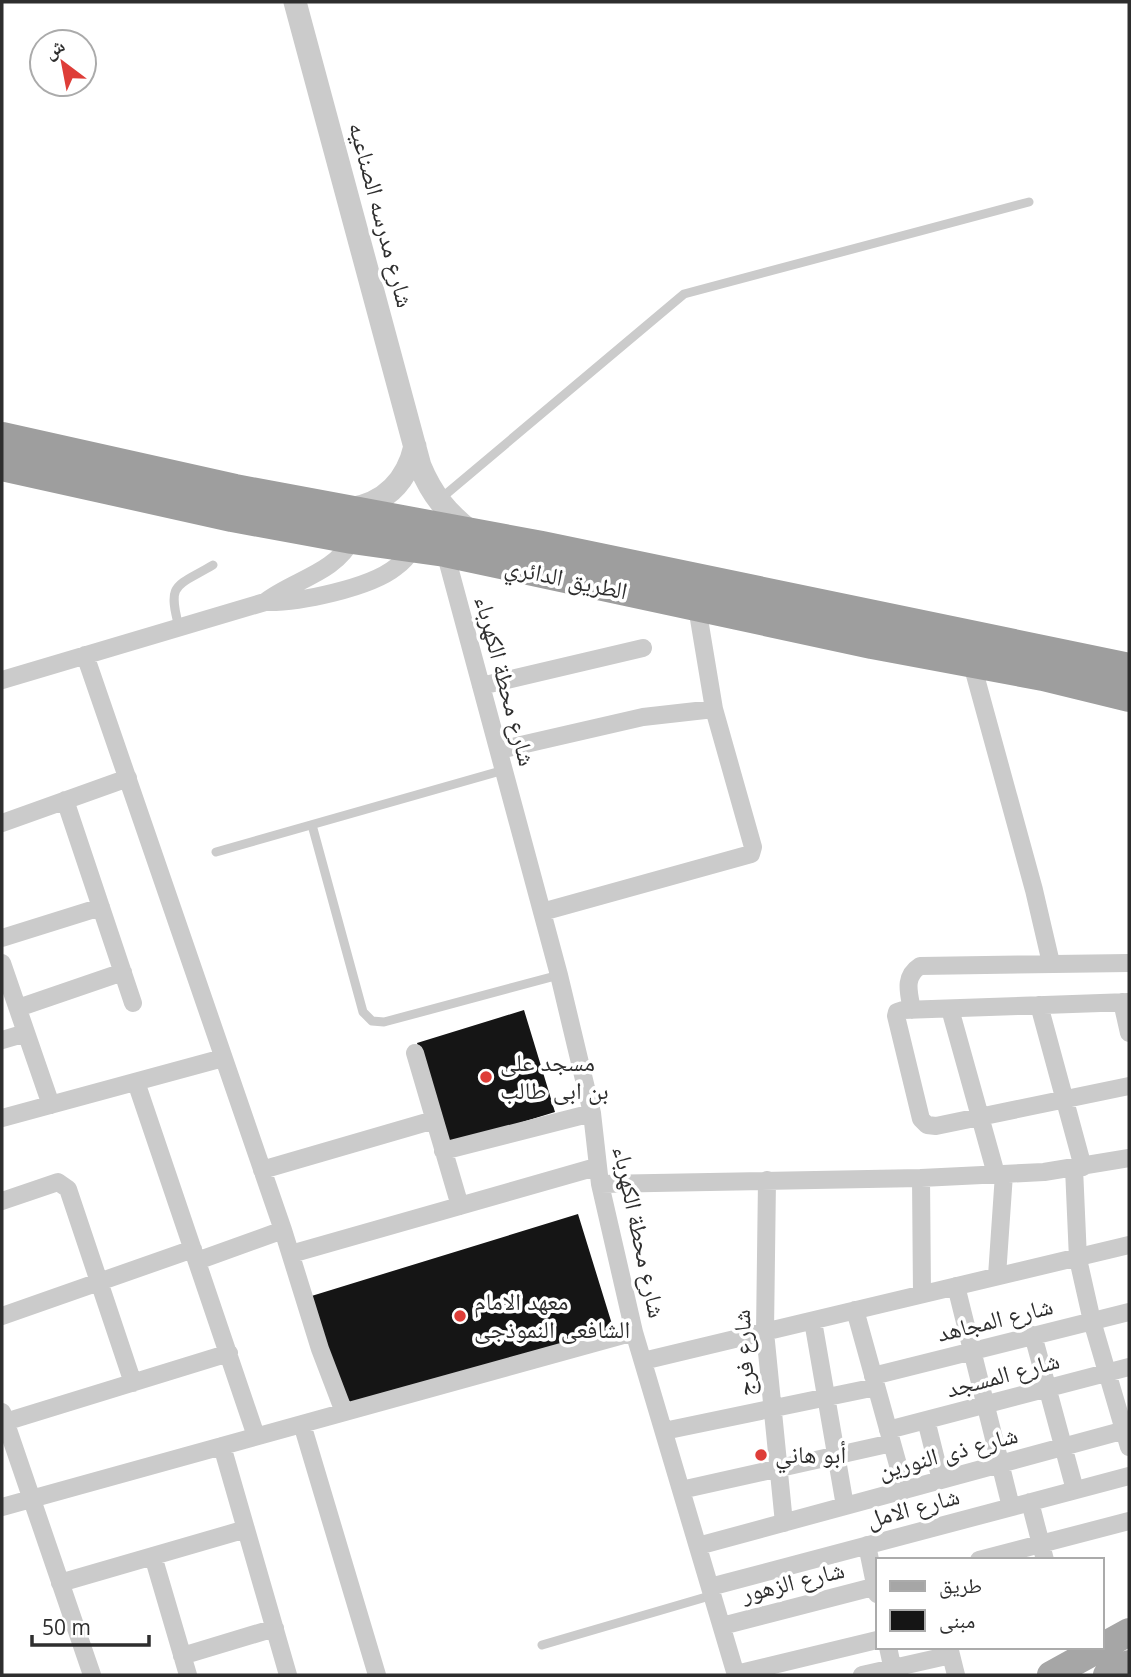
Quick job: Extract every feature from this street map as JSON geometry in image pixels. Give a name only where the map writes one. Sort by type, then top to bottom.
[{"type":"highway","name":"الطريق الدائري","points":[[2,437],[344,510],[471,532],[1129,668]]},
{"type":"highway","name":"الطريق الدائري","points":[[2,466],[232,517],[352,539],[445,552],[872,644],[1043,676],[1129,697]]},
{"type":"highway","points":[[872,644],[879,615]]},
{"type":"main road","points":[[1103,1644],[1129,1632]]},
{"type":"main road","points":[[1063,1662],[1092,1649]]},
{"type":"street","name":"شارع مدرسه الصناعيه","points":[[295,2],[420,466],[438,501],[450,516],[471,532]]},
{"type":"street","points":[[344,510],[365,507],[384,497],[400,482],[411,464],[415,443]]},
{"type":"street","points":[[265,602],[289,585],[328,567],[348,547],[352,539]]},
{"type":"street","points":[[2,680],[265,602],[310,599],[375,579],[395,568],[414,547]]},
{"type":"street","name":"شارع محطة الكهرباء","points":[[445,552],[559,975],[592,1114],[598,1176],[634,1332],[736,1675]]},
{"type":"street","points":[[542,912],[751,854],[753,847],[715,709],[697,607]]},
{"type":"street","points":[[481,686],[643,648]]},
{"type":"street","points":[[85,654],[262,1170],[320,1349],[344,1412]]},
{"type":"street","points":[[972,664],[1034,890],[1051,963]]},
{"type":"street","points":[[499,750],[643,717],[715,709]]},
{"type":"street","points":[[2,823],[128,778]]},
{"type":"street","points":[[65,800],[133,1003]]},
{"type":"street","points":[[2,938],[100,907]]},
{"type":"street","points":[[912,1010],[908,980],[910,974],[920,966],[1129,962]]},
{"type":"street","points":[[2,963],[51,1105]]},
{"type":"street","points":[[18,1009],[122,972]]},
{"type":"street","points":[[1129,1034],[1125,1002],[912,1010],[899,1011],[896,1016],[923,1123],[936,1126],[1129,1086]]},
{"type":"street","points":[[1039,1005],[1078,1167],[1077,1259],[1092,1321],[1128,1436]]},
{"type":"street","points":[[950,1009],[980,1117],[1000,1174],[997,1276]]},
{"type":"street","points":[[2,1040],[26,1033]]},
{"type":"street","points":[[415,1054],[460,1206]]},
{"type":"street","points":[[2,1118],[223,1058]]},
{"type":"street","points":[[136,1082],[256,1436]]},
{"type":"street","points":[[443,1151],[592,1114]]},
{"type":"street","points":[[262,1170],[434,1120]]},
{"type":"street","points":[[290,1254],[460,1206],[598,1176],[767,1180],[921,1178],[1078,1167],[1129,1158]]},
{"type":"street","points":[[921,1178],[922,1294]]},
{"type":"street","name":"شارع فرج","points":[[767,1180],[765,1332],[784,1523]]},
{"type":"street","points":[[2,1201],[53,1184],[63,1184],[68,1189],[133,1383]]},
{"type":"street","points":[[2,1316],[99,1282],[282,1230]]},
{"type":"street","points":[[643,1362],[1129,1245]]},
{"type":"street","points":[[956,1286],[1011,1507]]},
{"type":"street","points":[[855,1310],[905,1490]]},
{"type":"street","name":"شارع المجاهد","points":[[664,1431],[826,1397],[972,1351],[1129,1311]]},
{"type":"street","points":[[813,1321],[845,1506]]},
{"type":"street","points":[[2,1507],[634,1332]]},
{"type":"street","points":[[1033,1335],[1074,1490]]},
{"type":"street","points":[[92,1675],[4,1417],[133,1383],[229,1353]]},
{"type":"street","name":"شارع المسجد","points":[[681,1490],[836,1455],[890,1437],[926,1420],[1129,1367]]},
{"type":"street","points":[[926,1420],[942,1480]]},
{"type":"street","points":[[302,1424],[377,1675]]},
{"type":"street","name":"شارع ذى النورين","points":[[698,1546],[1063,1447],[1128,1436]]},
{"type":"street","points":[[222,1446],[288,1675]]},
{"type":"street","name":"شارع الامل","points":[[711,1591],[867,1545],[1129,1476]]},
{"type":"street","points":[[1030,1502],[1043,1552]]},
{"type":"street","points":[[995,1558],[1043,1552],[1129,1521]]},
{"type":"street","points":[[60,1583],[246,1529]]},
{"type":"street","points":[[867,1545],[876,1585]]},
{"type":"street","points":[[153,1556],[188,1675]]},
{"type":"street","name":"شارع الزهور","points":[[722,1626],[876,1589]]},
{"type":"street","points":[[182,1656],[275,1628]]},
{"type":"street","points":[[736,1675],[876,1640]]},
{"type":"street","points":[[888,1649],[893,1672]]},
{"type":"street","points":[[862,1675],[893,1672],[950,1651],[956,1675]]},
{"type":"lane","points":[[438,501],[684,294],[1029,202]]},
{"type":"lane","points":[[179,627],[172,603],[174,592],[213,565]]},
{"type":"lane","points":[[216,852],[504,769]]},
{"type":"lane","points":[[312,825],[363,1012],[372,1021],[384,1022],[559,975]]},
{"type":"lane","points":[[542,1645],[711,1591]]},
{"type":"building","name":"مسجد على بن ابى طالب","points":[[524,1010],[555,1112],[448,1145],[417,1043]]},
{"type":"building","name":"معهد الامام الشافعى النموذجى","points":[[578,1214],[615,1334],[341,1418],[305,1298]]},
{"type":"place","name":"مسجد على بن ابى طالب","points":[[486,1077]]},
{"type":"place","name":"معهد الامام الشافعى النموذجى","points":[[460,1316]]},
{"type":"place","name":"أبو هاني","points":[[761,1455]]}]
